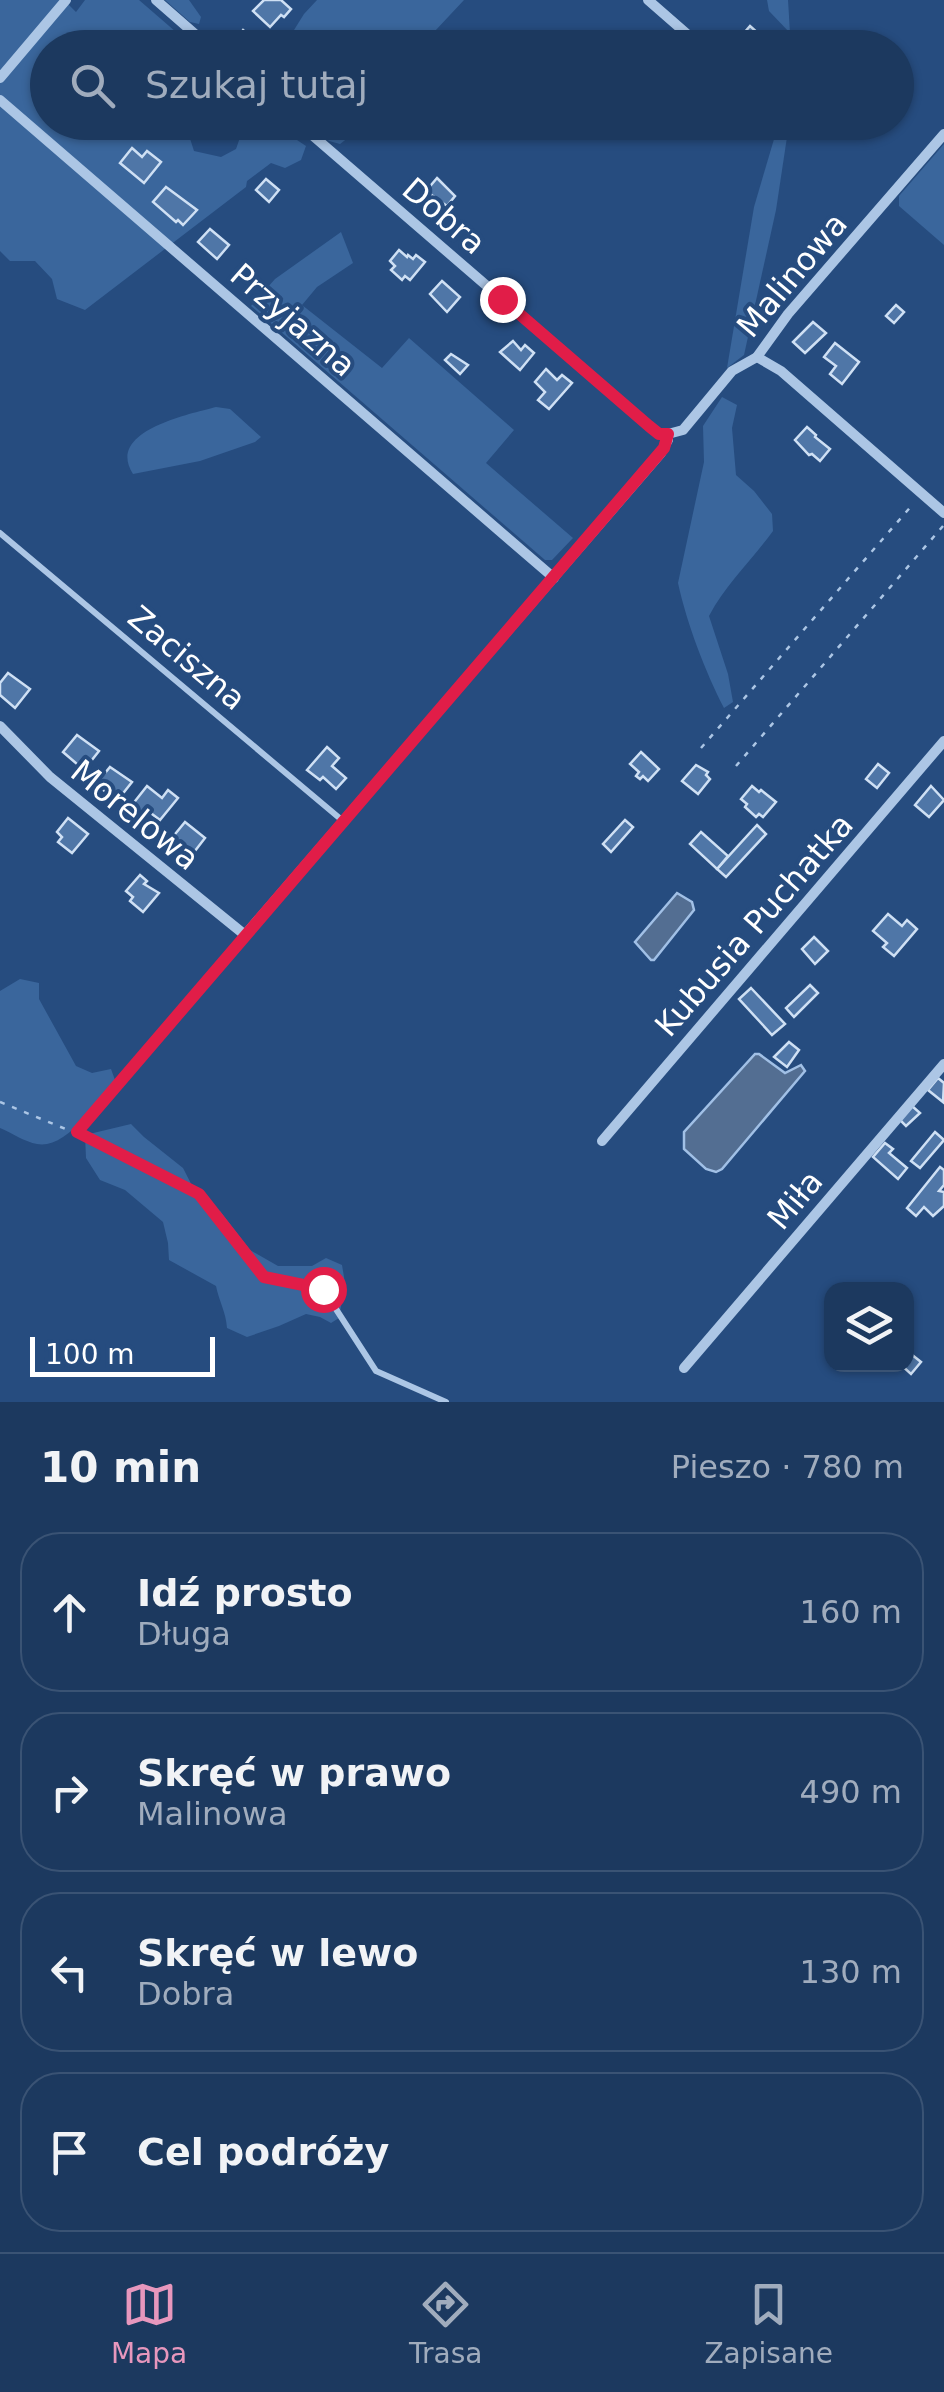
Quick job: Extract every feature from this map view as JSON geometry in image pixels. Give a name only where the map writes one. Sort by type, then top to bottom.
[{"type":"street","points":[[41,30],[66,0]]},
{"type":"street","points":[[156,0],[190,30]]},
{"type":"street","points":[[648,0],[682,30]]},
{"type":"street","points":[[0,78],[30,43]]},
{"type":"street","name":"Przyjazna","points":[[0,100],[30,126]]},
{"type":"street","name":"Malinowa","points":[[245,935],[661,453],[668,434],[683,430],[732,370],[757,357],[788,314],[944,134]]},
{"type":"street","name":"Przyjazna","points":[[46,140],[554,578]]},
{"type":"street","name":"Dobra","points":[[318,140],[649,426],[659,434],[668,434]]},
{"type":"street","points":[[757,357],[781,371],[944,513]]},
{"type":"street","name":"Morelowa","points":[[0,726],[50,777],[245,935]]},
{"type":"street","name":"Kubusia Puchatka","points":[[602,1141],[944,741]]},
{"type":"street","name":"Miła","points":[[684,1368],[944,1064]]},
{"type":"lane","name":"Zaciszna","points":[[0,533],[343,821]]},
{"type":"lane","points":[[77,1132],[199,1194],[264,1277],[323,1289],[376,1371],[446,1402]]},
{"type":"path","points":[[701,748],[922,494]]},
{"type":"path","points":[[736,766],[944,525]]},
{"type":"path","points":[[0,1102],[77,1132],[245,935]]},
{"type":"shaded area","points":[[0,0],[64,0],[76,12],[85,0],[139,0],[174,30],[30,30],[30,140],[190,140],[194,151],[221,157],[236,149],[239,140],[297,140],[306,146],[301,160],[285,168],[271,163],[247,181],[246,187],[85,310],[57,299],[52,279],[35,261],[10,261],[0,251]]},
{"type":"shaded area","points":[[165,0],[189,0],[201,17],[199,24],[190,22]]},
{"type":"shaded area","points":[[317,0],[464,0],[436,30],[294,30]]},
{"type":"shaded area","points":[[767,0],[788,0],[790,30],[787,30],[769,11]]},
{"type":"shaded area","points":[[774,140],[787,140],[776,210],[744,355],[727,368],[754,207]]},
{"type":"shaded area","points":[[944,144],[944,245],[899,206],[899,196]]},
{"type":"shaded area","points":[[341,232],[353,263],[317,287],[302,305],[382,368],[409,338],[514,430],[486,463],[573,538],[552,560],[545,560],[251,306],[275,279]]},
{"type":"shaded area","points":[[722,397],[737,405],[732,428],[736,475],[772,514],[773,531],[709,616],[733,702],[724,708],[697,647],[678,583],[704,462],[703,426]]},
{"type":"shaded area","points":[[216,407],[230,409],[261,437],[200,461],[133,474],[127,459],[130,446],[140,436],[171,420]]},
{"type":"shaded area","points":[[677,893],[692,902],[694,910],[651,960],[635,942]]},
{"type":"shaded area","points":[[20,979],[39,983],[39,999],[76,1066],[92,1073],[111,1069],[115,1080],[81,1122],[48,1144],[32,1143],[0,1128],[0,991]]},
{"type":"shaded area","points":[[755,1054],[785,1073],[801,1065],[805,1071],[722,1169],[706,1169],[684,1149],[684,1132]]},
{"type":"shaded area","points":[[131,1124],[183,1168],[203,1207],[220,1211],[250,1250],[278,1266],[312,1266],[326,1258],[342,1265],[345,1283],[339,1318],[331,1323],[306,1314],[247,1337],[227,1328],[216,1286],[169,1260],[163,1222],[125,1190],[100,1180],[86,1158],[85,1135]]},
{"type":"building","points":[[264,0],[281,0],[291,9],[270,27],[253,11]]},
{"type":"building","points":[[132,148],[142,157],[147,151],[161,162],[144,183],[120,163]]},
{"type":"building","points":[[437,178],[455,196],[447,206],[426,191]]},
{"type":"building","points":[[266,179],[279,190],[269,202],[256,190]]},
{"type":"building","points":[[166,187],[197,210],[183,225],[153,202]]},
{"type":"building","points":[[210,229],[229,245],[217,259],[198,242]]},
{"type":"building","points":[[399,250],[407,257],[413,259],[416,255],[425,262],[410,280],[405,276],[402,280],[391,270],[395,266],[390,261]]},
{"type":"building","points":[[442,281],[460,297],[447,312],[430,294]]},
{"type":"building","points":[[896,305],[904,312],[894,323],[886,316]]},
{"type":"building","points":[[813,322],[826,333],[805,353],[793,342]]},
{"type":"building","points":[[513,341],[521,350],[525,345],[534,353],[520,370],[500,352]]},
{"type":"building","points":[[835,343],[859,362],[842,384],[830,374],[836,366],[824,357]]},
{"type":"building","points":[[451,354],[468,365],[460,374],[445,360]]},
{"type":"building","points":[[546,369],[557,380],[562,375],[572,383],[549,409],[538,400],[545,392],[535,382]]},
{"type":"building","points":[[807,427],[830,449],[820,461],[795,440]]},
{"type":"building","points":[[8,673],[30,689],[15,708],[0,695],[0,683]]},
{"type":"building","points":[[77,735],[99,751],[84,770],[63,752]]},
{"type":"building","points":[[327,747],[339,758],[332,766],[346,778],[336,789],[307,770]]},
{"type":"building","points":[[641,752],[659,769],[648,781],[636,776],[639,772],[630,764]]},
{"type":"building","points":[[878,764],[889,773],[877,788],[866,779]]},
{"type":"building","points":[[696,765],[708,772],[710,779],[698,794],[682,781]]},
{"type":"building","points":[[110,767],[132,782],[117,801],[96,784]]},
{"type":"building","points":[[147,786],[162,798],[168,790],[178,798],[160,820],[148,811],[140,820],[128,810]]},
{"type":"building","points":[[752,786],[776,802],[763,817],[756,817],[741,799]]},
{"type":"building","points":[[931,786],[944,800],[929,817],[915,805]]},
{"type":"building","points":[[68,818],[88,834],[72,853],[58,842],[62,837],[57,832]]},
{"type":"building","points":[[625,820],[633,827],[611,852],[603,844]]},
{"type":"building","points":[[185,822],[205,838],[188,860],[176,850],[180,847],[171,839]]},
{"type":"building","points":[[757,825],[766,834],[726,877],[717,869]]},
{"type":"building","points":[[701,832],[728,856],[717,869],[690,844]]},
{"type":"building","points":[[140,875],[147,881],[144,884],[159,893],[143,912],[130,901],[133,897],[126,891]]},
{"type":"building","points":[[888,914],[902,926],[907,920],[917,929],[894,956],[883,947],[887,943],[873,931]]},
{"type":"building","points":[[814,937],[828,951],[815,964],[802,949]]},
{"type":"building","points":[[810,985],[818,993],[794,1017],[786,1008]]},
{"type":"building","points":[[751,988],[785,1024],[772,1035],[739,999]]},
{"type":"building","points":[[789,1042],[799,1050],[787,1067],[774,1057]]},
{"type":"building","points":[[938,1078],[944,1083],[943,1102],[928,1090]]},
{"type":"building","points":[[912,1106],[920,1113],[906,1126],[900,1120]]},
{"type":"building","points":[[935,1132],[944,1140],[920,1168],[911,1161]]},
{"type":"building","points":[[885,1143],[893,1149],[889,1153],[907,1168],[898,1179],[873,1157]]},
{"type":"building","points":[[940,1167],[944,1170],[944,1185],[939,1191],[944,1192],[944,1206],[933,1216],[924,1207],[916,1216],[907,1208]]},
{"type":"route","points":[[323,1289],[264,1277],[199,1194],[77,1132],[664,448],[668,434],[659,434],[649,426],[502,299]]}]
